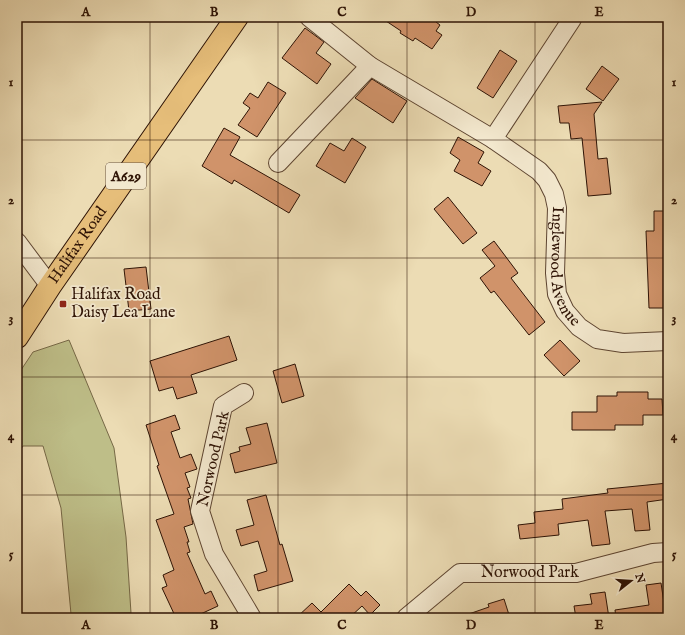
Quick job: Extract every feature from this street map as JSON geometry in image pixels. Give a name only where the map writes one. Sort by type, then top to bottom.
[{"type":"highway","name":"Halifax Road","points":[[17,337],[50,286],[237,17]]},
{"type":"street","name":"Inglewood Avenue","points":[[309,17],[370,66],[493,139],[539,171],[547,180],[554,194],[557,208],[555,274],[557,294],[565,311],[580,328],[597,339],[623,343],[668,341]]},
{"type":"street","points":[[493,139],[572,19]]},
{"type":"street","points":[[278,163],[370,66]]},
{"type":"street","points":[[17,242],[50,286]]},
{"type":"street","name":"Norwood Park","points":[[244,394],[223,406],[200,511],[214,554],[252,618]]},
{"type":"street","name":"Norwood Park","points":[[406,618],[460,573],[576,574],[653,554],[668,552]]},
{"type":"green space","points":[[69,340],[114,448],[126,537],[131,613],[71,614],[61,508],[43,446],[23,446],[17,454],[17,376],[33,352]]},
{"type":"building","points":[[380,17],[440,17],[436,22],[440,25],[436,31],[442,35],[432,49],[415,38],[413,41],[400,33],[401,31]]},
{"type":"building","points":[[305,28],[324,42],[316,53],[331,64],[317,84],[282,58]]},
{"type":"building","points":[[500,50],[517,61],[493,98],[477,88]]},
{"type":"building","points":[[602,66],[619,79],[603,101],[586,89]]},
{"type":"building","points":[[372,79],[407,101],[393,123],[355,98]]},
{"type":"building","points":[[268,82],[286,93],[257,137],[238,125],[250,108],[243,103],[250,93],[258,98]]},
{"type":"building","points":[[602,102],[594,114],[598,159],[607,158],[611,194],[588,196],[582,138],[571,139],[569,123],[560,123],[558,106]]},
{"type":"building","points":[[224,128],[240,137],[230,155],[300,195],[289,213],[234,180],[232,184],[202,166]]},
{"type":"building","points":[[458,137],[484,152],[478,163],[491,171],[482,186],[454,171],[460,160],[450,153]]},
{"type":"building","points":[[352,138],[366,147],[345,183],[316,166],[330,143],[344,151]]},
{"type":"building","points":[[448,197],[477,233],[463,244],[434,209]]},
{"type":"building","points":[[654,211],[668,211],[668,308],[649,308],[646,231],[654,231]]},
{"type":"building","points":[[494,241],[518,273],[511,278],[545,322],[529,335],[494,291],[491,293],[480,278],[495,266],[482,250]]},
{"type":"building","points":[[146,267],[151,309],[129,311],[124,269]]},
{"type":"building","points":[[229,336],[237,360],[191,375],[197,393],[177,399],[173,387],[159,391],[150,361]]},
{"type":"building","points":[[560,340],[580,361],[564,376],[544,355]]},
{"type":"building","points":[[295,364],[304,396],[282,403],[273,371]]},
{"type":"building","points":[[617,392],[648,392],[648,399],[662,399],[663,415],[643,415],[643,425],[615,425],[615,430],[572,430],[572,412],[597,412],[597,396],[617,396]]},
{"type":"building","points":[[175,415],[180,429],[171,432],[180,458],[191,454],[197,469],[185,473],[190,487],[187,488],[191,498],[188,499],[193,524],[184,527],[189,542],[187,542],[190,552],[187,553],[205,594],[211,591],[218,606],[192,618],[176,618],[162,588],[167,586],[163,575],[174,570],[156,520],[174,514],[157,466],[159,465],[146,425]]},
{"type":"building","points":[[267,423],[277,463],[235,473],[230,454],[240,451],[239,447],[251,444],[246,428]]},
{"type":"building","points":[[668,483],[668,499],[647,502],[650,530],[635,531],[632,509],[605,511],[610,544],[592,546],[588,520],[558,524],[559,535],[520,539],[518,525],[535,523],[534,512],[563,509],[562,499],[608,493],[607,489]]},
{"type":"building","points":[[266,495],[280,545],[282,544],[293,581],[258,591],[254,575],[267,571],[258,541],[241,546],[236,530],[254,525],[247,500]]},
{"type":"building","points":[[661,583],[664,603],[668,603],[668,618],[616,618],[615,610],[649,605],[646,585]]},
{"type":"building","points":[[349,584],[361,596],[366,591],[380,605],[370,615],[362,606],[349,618],[296,618],[312,603],[321,612]]},
{"type":"building","points":[[605,592],[609,618],[576,618],[574,606],[592,604],[590,594]]},
{"type":"building","points":[[504,599],[510,618],[464,618],[463,616],[489,607],[488,604]]},
{"type":"place","name":"Halifax Road Daisy Lea Lane","points":[[63,304]]}]
